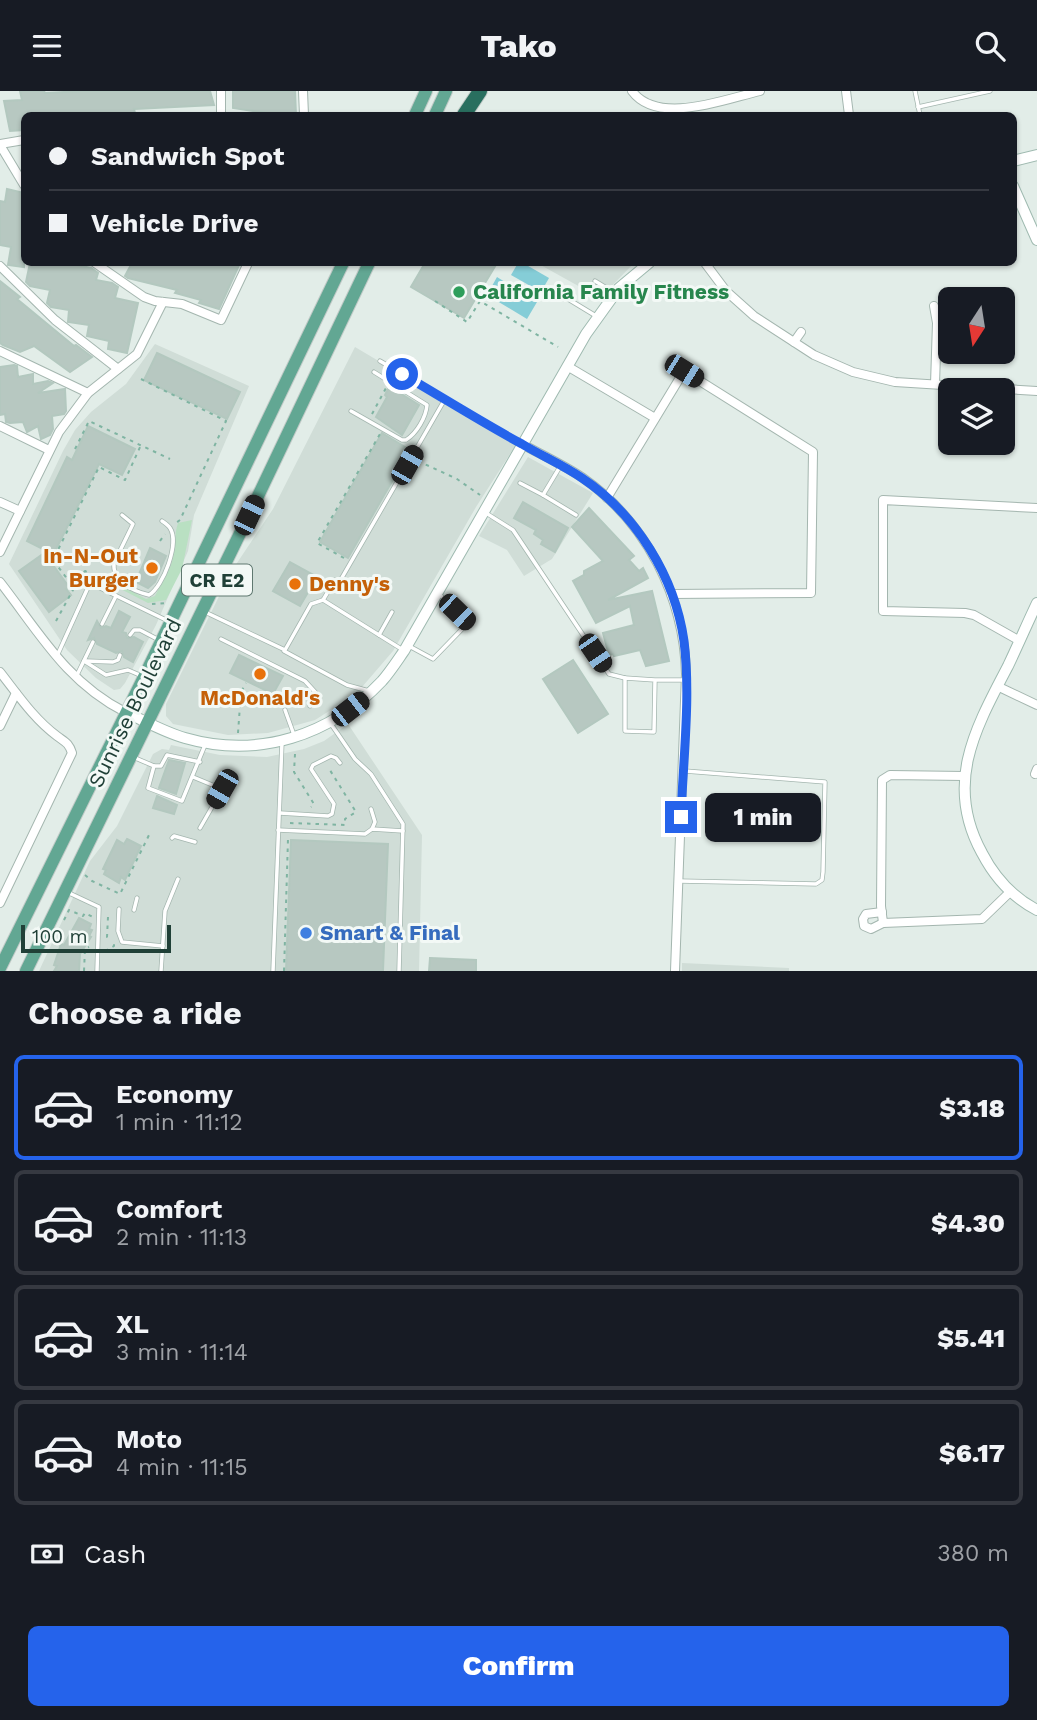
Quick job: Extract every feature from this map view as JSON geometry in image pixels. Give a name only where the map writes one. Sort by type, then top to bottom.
[{"type":"highway","points":[[466,112],[480,91]]},
{"type":"main road","points":[[416,112],[426,91]]},
{"type":"main road","points":[[436,112],[446,91]]},
{"type":"main road","name":"Sunrise Boulevard","points":[[0,968],[144,677],[342,266]]},
{"type":"main road","name":"Sunrise Boulevard","points":[[26,971],[368,266]]},
{"type":"street","points":[[221,91],[221,112]]},
{"type":"street","points":[[303,91],[304,112]]},
{"type":"street","points":[[632,91],[646,104],[664,109],[680,109],[729,94],[760,91]]},
{"type":"street","points":[[846,91],[849,112]]},
{"type":"street","points":[[21,140],[0,144],[21,180]]},
{"type":"street","points":[[1017,160],[1037,155]]},
{"type":"street","points":[[0,169],[12,167]]},
{"type":"street","points":[[1017,195],[1037,240]]},
{"type":"street","points":[[0,266],[55,320],[118,369]]},
{"type":"street","points":[[99,266],[144,297],[182,304],[221,320],[247,266]]},
{"type":"street","points":[[0,582],[75,678],[96,696],[125,712],[185,738],[237,745],[282,740],[312,732],[330,723],[384,679],[406,648],[597,317],[615,293],[646,266]]},
{"type":"street","points":[[707,266],[740,305],[833,365],[895,382],[1037,391]]},
{"type":"street","points":[[0,552],[49,450],[72,411],[88,393],[129,362],[144,343],[163,302]]},
{"type":"street","points":[[934,306],[937,323],[935,384]]},
{"type":"street","points":[[794,342],[801,332]]},
{"type":"street","points":[[0,351],[88,393]]},
{"type":"street","points":[[567,366],[655,418]]},
{"type":"street","points":[[607,498],[684,371],[813,452],[811,593],[671,594]]},
{"type":"street","points":[[0,426],[49,450]]},
{"type":"street","points":[[522,445],[561,465],[607,498],[633,524],[647,545],[671,594],[683,638],[686,680],[675,971]]},
{"type":"street","points":[[1020,641],[974,615],[965,613],[883,611],[883,500],[1037,508]]},
{"type":"street","points":[[0,502],[20,511]]},
{"type":"street","points":[[1037,603],[973,738],[964,776],[965,802],[974,838],[994,874],[1010,892],[1037,910]]},
{"type":"street","points":[[0,672],[44,726],[68,743],[72,753],[0,904]]},
{"type":"street","points":[[998,686],[1037,705]]},
{"type":"street","points":[[0,726],[16,693]]},
{"type":"street","points":[[883,923],[882,780],[890,775],[964,776]]},
{"type":"street","points":[[882,912],[866,913],[864,926],[871,929],[883,923],[982,919],[1010,892]]},
{"type":"lane","points":[[915,91],[919,112]]},
{"type":"lane","points":[[918,107],[990,91]]},
{"type":"lane","points":[[595,281],[615,293]]},
{"type":"lane","points":[[564,299],[597,317]]},
{"type":"lane","points":[[380,361],[522,445]]},
{"type":"lane","points":[[351,411],[406,440],[412,436],[426,409],[423,400],[374,372]]},
{"type":"lane","points":[[282,650],[285,650],[311,604],[323,600],[335,580],[341,581],[445,399]]},
{"type":"lane","points":[[543,495],[561,465]]},
{"type":"lane","points":[[520,482],[576,515]]},
{"type":"lane","points":[[484,511],[513,530],[609,674],[625,678],[686,680]]},
{"type":"lane","points":[[122,515],[133,524],[113,570],[118,580],[149,595],[156,588],[170,559],[174,537],[170,528],[162,521]]},
{"type":"lane","points":[[57,657],[90,583],[170,622]]},
{"type":"lane","points":[[323,600],[379,635],[433,659],[468,623],[437,593]]},
{"type":"lane","points":[[102,624],[116,596]]},
{"type":"lane","points":[[202,611],[346,685],[371,692]]},
{"type":"lane","points":[[379,635],[392,612]]},
{"type":"lane","points":[[130,635],[135,630],[140,630],[161,641]]},
{"type":"lane","points":[[221,639],[305,681],[316,692],[310,706]]},
{"type":"lane","points":[[75,678],[93,642]]},
{"type":"lane","points":[[84,661],[113,662],[120,656]]},
{"type":"lane","points":[[84,661],[106,674],[128,670],[144,677]]},
{"type":"lane","points":[[625,678],[625,731],[654,732],[655,680]]},
{"type":"lane","points":[[285,710],[295,737]]},
{"type":"lane","points":[[330,723],[355,759],[371,774],[403,824],[399,971]]},
{"type":"lane","points":[[273,971],[282,740]]},
{"type":"lane","points":[[154,766],[148,788],[182,801],[200,762],[206,741]]},
{"type":"lane","points":[[131,756],[154,766],[161,766],[167,755],[200,762]]},
{"type":"lane","points":[[279,813],[332,814],[334,804],[311,769],[313,765],[331,756],[340,763]]},
{"type":"lane","points":[[678,881],[816,884],[821,880],[823,872],[825,782],[682,771]]},
{"type":"lane","points":[[200,828],[231,774]]},
{"type":"lane","points":[[193,777],[222,789]]},
{"type":"lane","points":[[278,830],[365,834],[372,829],[375,822],[371,809]]},
{"type":"lane","points":[[372,829],[403,831]]},
{"type":"lane","points":[[172,838],[174,836],[195,842]]},
{"type":"lane","points":[[161,971],[165,911],[178,879]]},
{"type":"lane","points":[[64,891],[99,907],[97,971]]},
{"type":"lane","points":[[134,910],[136,898]]},
{"type":"lane","points":[[119,909],[118,931],[122,942],[163,946]]},
{"type":"path","points":[[435,301],[467,322],[480,301],[558,347]]},
{"type":"path","points":[[141,379],[226,421],[180,520],[160,541]]},
{"type":"path","points":[[345,558],[317,543],[381,432],[375,428],[376,421],[370,417],[390,381]]},
{"type":"path","points":[[75,449],[89,421],[170,459]]},
{"type":"path","points":[[56,621],[74,588],[53,560],[99,467],[125,480],[141,445]]},
{"type":"path","points":[[407,465],[420,460],[481,495]]},
{"type":"path","points":[[238,733],[241,692],[246,683]]},
{"type":"path","points":[[295,754],[294,772],[314,804],[307,810],[306,823]]},
{"type":"path","points":[[284,971],[290,822],[345,825],[345,818],[356,812],[328,767]]},
{"type":"path","points":[[83,873],[92,881],[120,894],[151,831]]},
{"type":"path","points":[[62,919],[65,920],[69,910],[94,918]]},
{"type":"path","points":[[84,971],[85,949],[93,945]]},
{"type":"shaded area","points":[[542,266],[631,266],[600,298]]},
{"type":"shaded area","points":[[155,344],[249,386],[194,515],[188,551],[156,625],[125,683],[120,689],[114,690],[96,678],[67,650],[9,564],[75,430],[91,412],[126,384]]},
{"type":"shaded area","points":[[355,347],[517,443],[476,507],[393,651],[356,694],[315,720],[268,733],[228,735],[173,724],[166,716],[166,704],[231,572],[273,509]]},
{"type":"shaded area","points":[[528,457],[593,493],[552,559],[524,576],[507,550],[479,536]]},
{"type":"shaded area","points":[[348,724],[422,835],[419,971],[39,971],[90,861],[117,826],[153,754],[162,749],[169,750],[171,745],[220,755],[267,757],[304,749],[324,741]]},
{"type":"shaded area","points":[[682,963],[789,968],[789,971],[682,971]]},
{"type":"green space","points":[[192,520],[182,569],[166,600],[148,603],[107,582],[113,577],[116,583],[146,599],[155,596],[172,563],[178,523]]},
{"type":"water","points":[[516,266],[528,266],[549,278],[541,292],[511,275]]},
{"type":"water","points":[[497,277],[505,282],[503,286],[537,302],[527,319],[487,295]]},
{"type":"building","points":[[20,91],[210,91],[214,105],[134,109],[135,112],[21,112],[21,130],[10,131],[4,101],[22,100]]},
{"type":"building","points":[[233,91],[295,91],[296,112],[260,112],[233,108]]},
{"type":"building","points":[[7,189],[21,192],[21,266],[24,267],[8,265],[11,247],[0,245],[0,201],[5,202]]},
{"type":"building","points":[[29,266],[91,268],[98,273],[96,280],[118,287],[115,298],[138,303],[127,353],[108,349],[109,341],[87,336],[89,325],[68,322],[69,310],[51,307],[47,303],[50,290],[30,286],[26,282]]},
{"type":"building","points":[[130,266],[239,266],[219,309],[199,303],[201,300],[175,293],[177,290],[125,276]]},
{"type":"building","points":[[423,266],[495,266],[464,318],[411,287]]},
{"type":"building","points":[[0,281],[20,297],[17,299],[74,346],[92,357],[70,372],[34,346],[20,352],[0,343]]},
{"type":"building","points":[[157,353],[240,392],[227,419],[144,380]]},
{"type":"building","points":[[17,366],[18,377],[33,374],[33,384],[48,381],[53,383],[38,393],[65,389],[66,411],[64,414],[52,416],[53,429],[50,435],[41,439],[38,426],[27,432],[23,422],[6,422],[5,414],[0,415],[0,367]]},
{"type":"building","points":[[388,389],[393,389],[419,405],[402,435],[376,417],[387,397],[385,395]]},
{"type":"building","points":[[88,426],[135,449],[122,475],[99,464],[50,561],[69,587],[66,589],[71,595],[49,612],[19,571],[47,551],[27,541],[67,457],[72,460]]},
{"type":"building","points":[[382,433],[410,450],[348,558],[320,542]]},
{"type":"building","points":[[523,502],[568,528],[555,552],[541,544],[543,540],[534,534],[536,530],[514,518]]},
{"type":"building","points":[[589,508],[634,556],[629,560],[639,571],[643,568],[648,578],[608,600],[652,591],[669,661],[646,666],[640,650],[609,655],[603,633],[634,625],[630,606],[596,623],[573,581],[584,575],[584,571],[603,561],[572,527]]},
{"type":"building","name":"In-N-Out Burger","points":[[150,548],[166,556],[155,582],[148,588],[138,583],[137,579]]},
{"type":"building","name":"Denny's","points":[[290,562],[317,577],[300,606],[273,591]]},
{"type":"building","points":[[119,611],[130,617],[122,632],[126,633],[127,638],[134,637],[143,642],[133,662],[124,657],[122,651],[116,653],[97,644],[94,638],[88,640],[97,621],[101,628],[111,628]]},
{"type":"building","points":[[239,655],[283,676],[273,694],[230,673]]},
{"type":"building","points":[[573,660],[608,714],[578,733],[543,679]]},
{"type":"building","points":[[169,760],[185,763],[176,794],[159,788]]},
{"type":"building","points":[[157,796],[177,805],[174,814],[153,808]]},
{"type":"building","points":[[127,839],[141,846],[125,880],[121,877],[119,883],[104,874],[106,870],[103,869],[117,840],[124,844]]},
{"type":"building","points":[[291,840],[388,844],[383,971],[286,971]]},
{"type":"building","points":[[79,918],[91,924],[89,929],[92,930],[89,936],[91,937],[80,954],[79,971],[54,971],[61,944],[64,945]]},
{"type":"building","points":[[430,958],[476,960],[476,971],[429,971]]},
{"type":"place","name":"California Family Fitness","points":[[459,292]]},
{"type":"place","name":"In-N-Out Burger","points":[[152,568]]},
{"type":"place","name":"Denny's","points":[[295,584]]},
{"type":"place","name":"McDonald's","points":[[260,674]]},
{"type":"place","name":"Smart & Final","points":[[306,933]]},
{"type":"route","points":[[402,374],[585,480],[616,506],[633,524],[647,545],[669,588],[683,638],[686,674],[681,817]]}]
